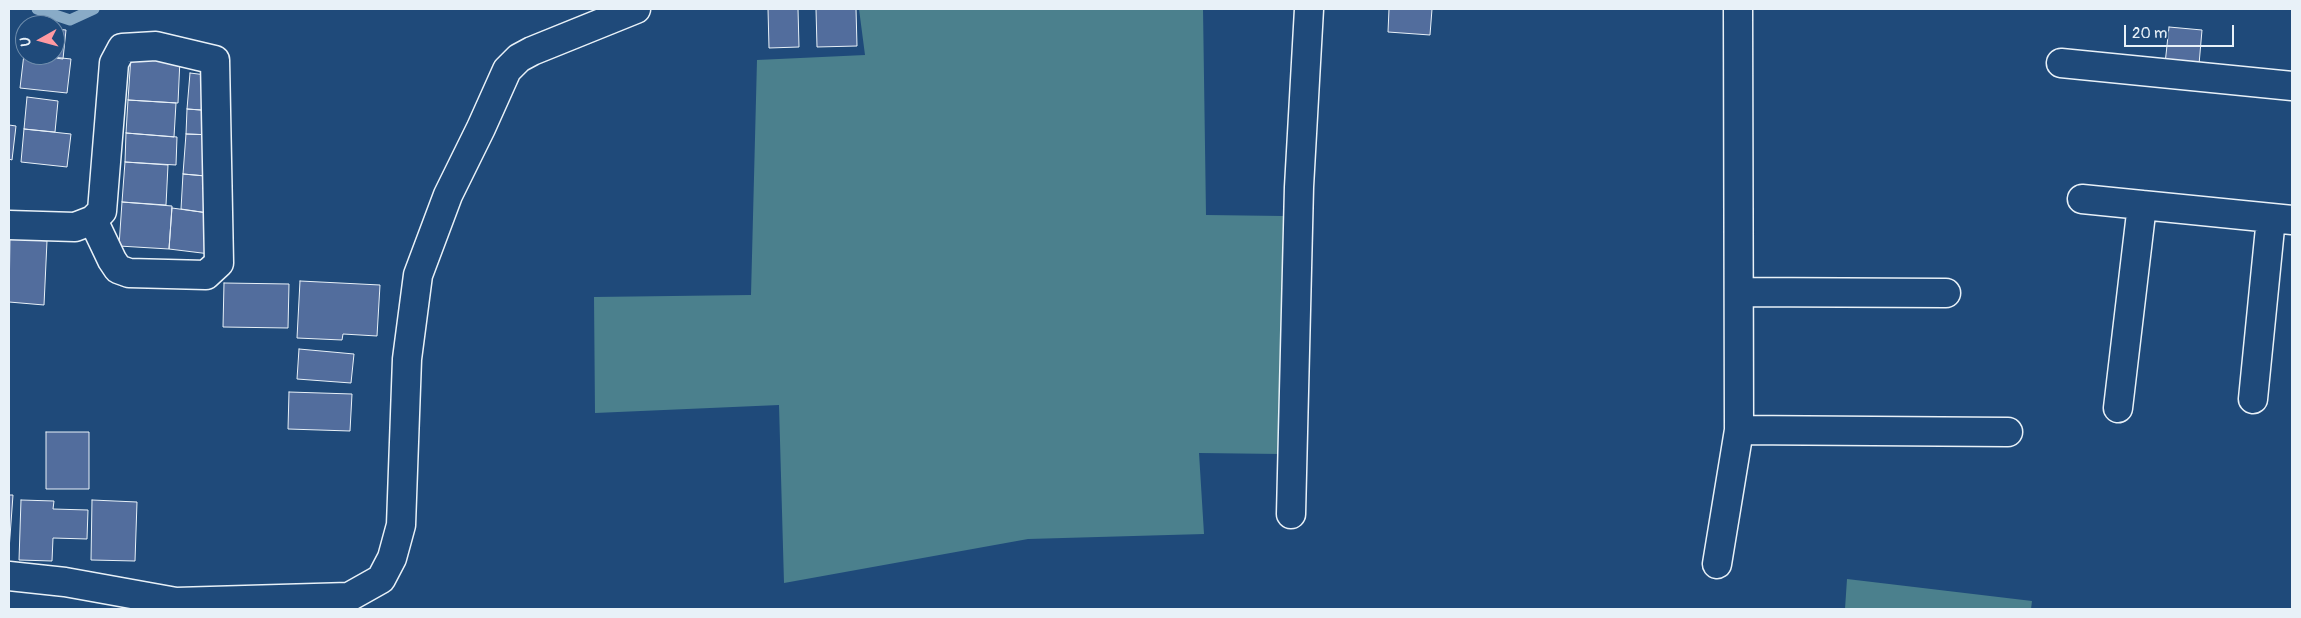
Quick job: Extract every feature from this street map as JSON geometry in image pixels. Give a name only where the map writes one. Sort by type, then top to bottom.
[{"type":"street","points":[[9,576],[66,582],[176,606],[349,597],[355,602],[382,579],[392,558],[401,526],[407,359],[418,275],[448,195],[507,70],[519,58],[636,9]]},
{"type":"street","points":[[1291,514],[1299,187],[1309,9]]},
{"type":"street","points":[[1717,564],[1739,430],[1738,9]]},
{"type":"street","points":[[9,225],[75,227],[93,220],[102,211],[114,63],[122,48],[156,46],[215,60],[219,263],[206,275],[129,273],[118,269],[93,220]]},
{"type":"street","points":[[2061,63],[2292,86]]},
{"type":"street","points":[[2082,199],[2282,219],[2253,399]]},
{"type":"street","points":[[2118,408],[2142,205]]},
{"type":"street","points":[[1739,292],[1946,293]]},
{"type":"street","points":[[1739,430],[2008,432]]},
{"type":"green space","points":[[859,9],[1203,9],[1206,215],[1283,216],[1281,454],[1199,453],[1204,534],[1028,539],[784,583],[779,405],[595,413],[594,297],[751,295],[757,60],[865,55]]},
{"type":"green space","points":[[1847,579],[2032,601],[2031,609],[1845,609]]},
{"type":"building","points":[[768,9],[798,9],[799,47],[769,48]]},
{"type":"building","points":[[816,9],[856,9],[857,46],[817,47]]},
{"type":"building","points":[[1389,9],[1432,9],[1430,35],[1388,32]]},
{"type":"building","points":[[2169,27],[2202,30],[2198,76],[2164,73]]},
{"type":"building","points":[[131,56],[180,59],[178,103],[128,100]]},
{"type":"building","points":[[65,58],[71,59],[67,93],[20,88],[23,65],[65,65]]},
{"type":"building","points":[[190,73],[214,76],[215,111],[187,109]]},
{"type":"building","points":[[27,97],[58,101],[55,132],[24,129]]},
{"type":"building","points":[[128,100],[176,103],[174,137],[126,133]]},
{"type":"building","points":[[187,109],[215,111],[214,135],[186,134]]},
{"type":"building","points":[[9,125],[16,126],[12,160],[9,159]]},
{"type":"building","points":[[24,129],[71,134],[67,167],[21,162]]},
{"type":"building","points":[[126,133],[177,137],[176,165],[125,162]]},
{"type":"building","points":[[186,134],[214,135],[217,177],[183,174]]},
{"type":"building","points":[[125,162],[168,165],[166,205],[122,202]]},
{"type":"building","points":[[183,174],[217,177],[215,214],[181,209]]},
{"type":"building","points":[[122,202],[172,206],[169,249],[119,246]]},
{"type":"building","points":[[172,208],[215,214],[210,254],[169,249]]},
{"type":"building","points":[[10,238],[47,241],[44,305],[9,302]]},
{"type":"building","points":[[300,281],[380,285],[377,336],[343,334],[342,340],[297,338]]},
{"type":"building","points":[[224,283],[289,284],[288,328],[223,327]]},
{"type":"building","points":[[299,349],[354,354],[351,383],[297,379]]},
{"type":"building","points":[[289,392],[352,394],[350,431],[288,429]]},
{"type":"building","points":[[46,432],[89,432],[89,489],[46,489]]},
{"type":"building","points":[[9,495],[13,495],[9,550]]},
{"type":"building","points":[[21,500],[54,501],[53,509],[88,510],[87,539],[53,538],[52,561],[19,560]]},
{"type":"building","points":[[92,500],[137,502],[135,561],[91,560]]},
{"type":"waterway","points":[[37,9],[70,20],[94,9]]}]
